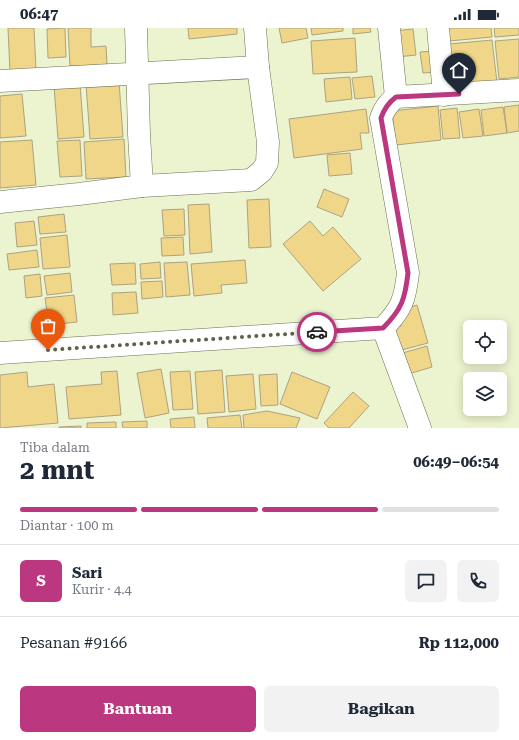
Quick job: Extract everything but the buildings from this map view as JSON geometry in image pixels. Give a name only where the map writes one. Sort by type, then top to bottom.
[{"type":"street","points":[[136,28],[138,134],[142,186]]},
{"type":"street","points":[[0,202],[142,186],[251,180],[262,171],[267,163],[268,142],[258,67],[255,28]]},
{"type":"street","points":[[388,28],[396,97]]},
{"type":"street","points":[[438,28],[444,95]]},
{"type":"street","points":[[0,81],[258,67]]},
{"type":"street","points":[[0,353],[383,328],[394,316],[405,295],[408,273],[381,118],[383,110],[389,102],[396,97],[519,90]]},
{"type":"street","points":[[383,328],[420,428]]},
{"type":"way so far","points":[[48,350],[317,332]]},
{"type":"route","points":[[317,332],[383,328],[394,316],[405,295],[408,273],[386,152],[381,118],[383,110],[389,102],[396,97],[459,94]]}]
